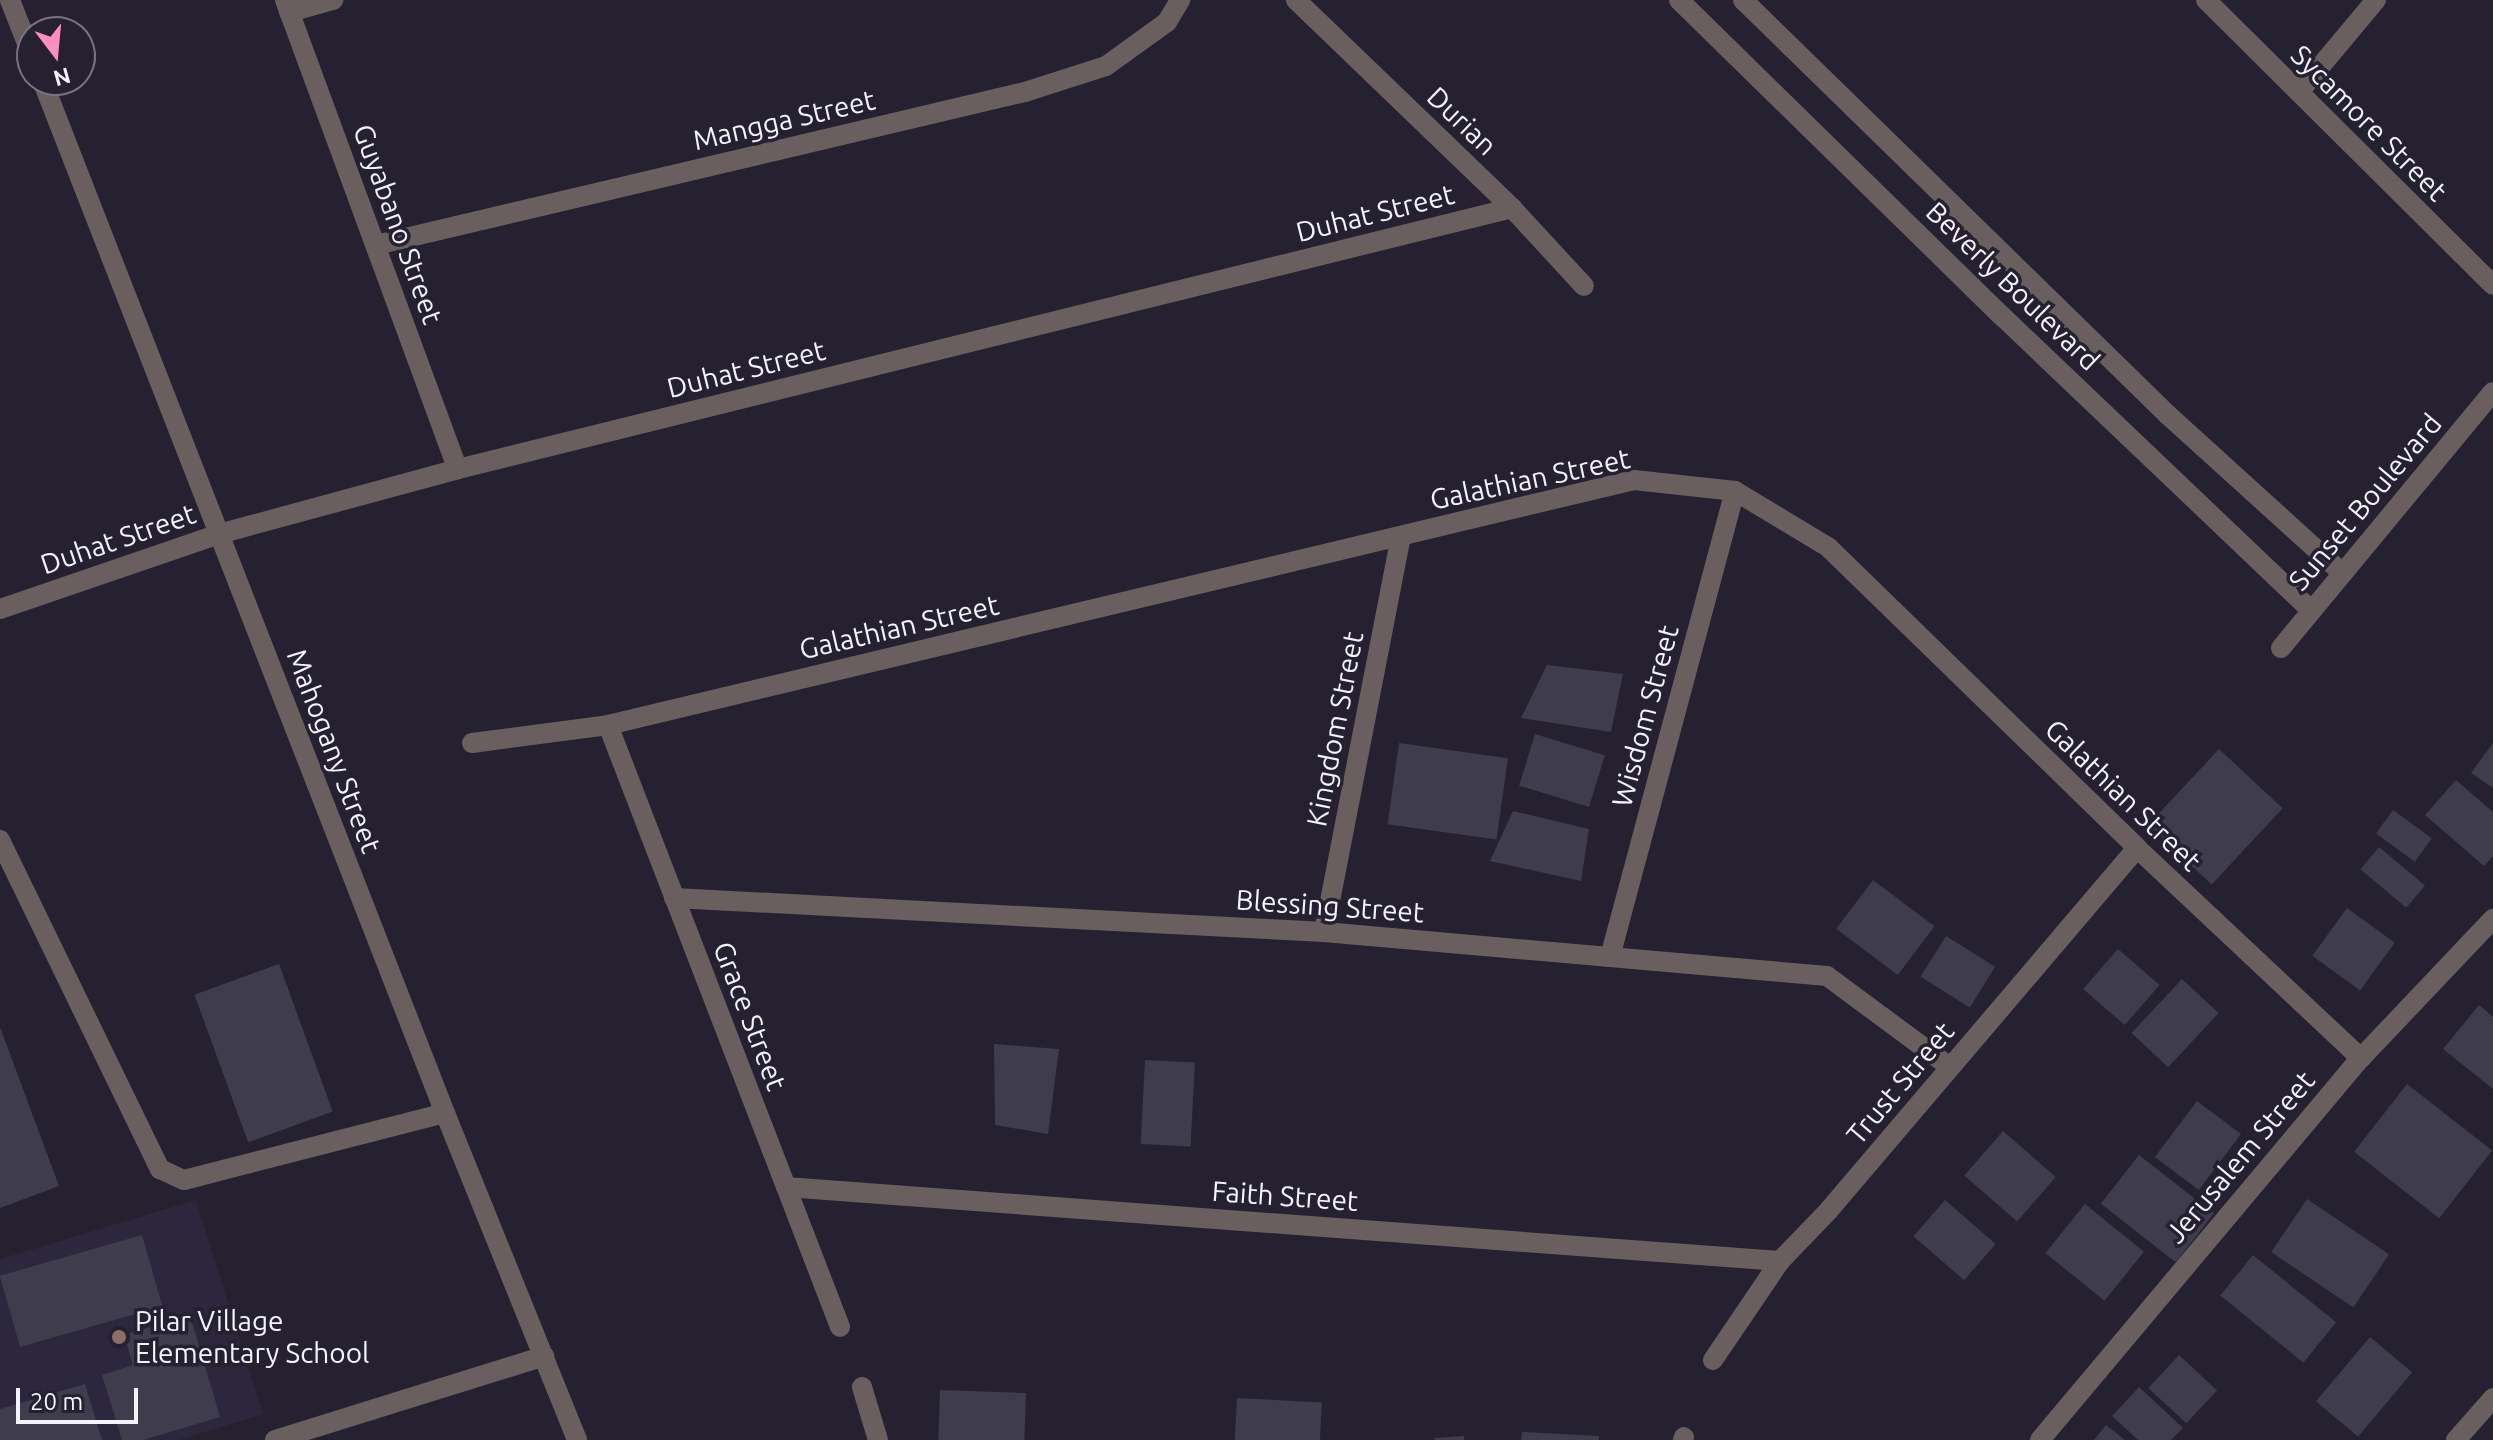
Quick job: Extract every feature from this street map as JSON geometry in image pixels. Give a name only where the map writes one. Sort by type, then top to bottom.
[{"type":"street","points":[[287,6],[333,0]]},
{"type":"street","name":"Mangga Street","points":[[376,245],[1025,92],[1106,66],[1167,22],[1180,0]]},
{"type":"street","name":"Durian","points":[[1296,0],[1512,208],[1584,286]]},
{"type":"street","name":"Beverly Boulevard","points":[[1679,0],[2013,327],[2311,610]]},
{"type":"street","name":"Beverly Boulevard","points":[[1743,0],[2168,415],[2342,573]]},
{"type":"street","name":"Sycamore Street","points":[[2206,0],[2493,285]]},
{"type":"street","points":[[2299,92],[2376,0]]},
{"type":"street","name":"Guyabano Street","points":[[287,6],[458,469]]},
{"type":"street","name":"Mahogany Street","points":[[48,96],[445,1113],[577,1440]]},
{"type":"street","name":"Duhat Street","points":[[0,609],[219,534],[458,469],[1512,208]]},
{"type":"street","name":"Sunset Boulevard","points":[[2281,648],[2493,392]]},
{"type":"street","name":"Galathian Street","points":[[472,743],[608,725],[1634,480],[1735,491],[1828,547],[2137,848],[2361,1058]]},
{"type":"street","name":"Wisdom Street","points":[[1610,957],[1735,491]]},
{"type":"street","name":"Kingdom Street","points":[[1324,932],[1401,536]]},
{"type":"street","name":"Grace Street","points":[[608,725],[840,1327]]},
{"type":"street","points":[[0,840],[160,1169],[184,1180],[445,1113]]},
{"type":"street","name":"Trust Street","points":[[1713,1360],[1780,1261],[1829,1210],[2137,848]]},
{"type":"street","name":"Blessing Street","points":[[674,898],[1324,932],[1827,976],[1950,1067]]},
{"type":"street","name":"Jerusalem Street","points":[[2040,1440],[2361,1058],[2493,919]]},
{"type":"street","name":"Faith Street","points":[[786,1187],[1780,1261]]},
{"type":"street","points":[[275,1440],[544,1356]]},
{"type":"street","points":[[862,1387],[878,1440]]},
{"type":"street","points":[[2456,1440],[2493,1398]]},
{"type":"shaded area","name":"Pilar Village Elementary School","points":[[196,1200],[263,1414],[179,1440],[0,1440],[0,1259]]},
{"type":"building","points":[[1547,665],[1623,674],[1611,732],[1521,718]]},
{"type":"building","points":[[1535,734],[1605,755],[1589,807],[1519,786]]},
{"type":"building","points":[[1399,743],[1508,758],[1497,840],[1388,824]]},
{"type":"building","points":[[2493,743],[2493,788],[2471,773]]},
{"type":"building","points":[[2219,749],[2283,808],[2212,884],[2148,825]]},
{"type":"building","points":[[2456,780],[2493,812],[2493,856],[2484,866],[2425,815]]},
{"type":"building","points":[[2393,810],[2432,838],[2415,862],[2376,833]]},
{"type":"building","points":[[1513,811],[1589,829],[1581,881],[1490,861]]},
{"type":"building","points":[[2379,847],[2425,886],[2406,908],[2360,869]]},
{"type":"building","points":[[1873,880],[1934,926],[1898,975],[1836,929]]},
{"type":"building","points":[[2347,908],[2395,943],[2360,990],[2312,956]]},
{"type":"building","points":[[1946,936],[1995,967],[1970,1007],[1921,977]]},
{"type":"building","points":[[2118,949],[2160,985],[2125,1025],[2083,989]]},
{"type":"building","points":[[279,964],[333,1112],[248,1142],[194,995]]},
{"type":"building","points":[[2182,979],[2219,1013],[2168,1067],[2132,1033]]},
{"type":"building","points":[[2479,1005],[2493,1017],[2493,1089],[2443,1049]]},
{"type":"building","points":[[0,1027],[59,1186],[0,1208]]},
{"type":"building","points":[[994,1044],[1059,1049],[1048,1134],[995,1125]]},
{"type":"building","points":[[1145,1060],[1195,1063],[1191,1147],[1141,1144]]},
{"type":"building","points":[[2407,1084],[2492,1150],[2439,1218],[2354,1152]]},
{"type":"building","points":[[2197,1101],[2241,1134],[2199,1190],[2155,1157]]},
{"type":"building","points":[[2003,1131],[2056,1177],[2017,1221],[1964,1176]]},
{"type":"building","points":[[2139,1155],[2214,1213],[2176,1262],[2101,1204]]},
{"type":"building","points":[[2307,1199],[2389,1254],[2353,1307],[2271,1252]]},
{"type":"building","points":[[1945,1200],[1996,1244],[1964,1280],[1914,1236]]},
{"type":"building","points":[[2085,1204],[2144,1252],[2104,1301],[2045,1253]]},
{"type":"building","points":[[142,1235],[162,1306],[20,1347],[0,1276]]},
{"type":"building","points":[[2253,1255],[2336,1322],[2303,1363],[2220,1295]]},
{"type":"building","points":[[190,1315],[220,1417],[143,1440],[122,1440],[102,1375],[133,1365],[124,1335]]},
{"type":"building","points":[[2370,1337],[2412,1372],[2358,1437],[2316,1401]]},
{"type":"building","points":[[2179,1355],[2217,1390],[2186,1423],[2148,1388]]},
{"type":"building","points":[[85,1384],[102,1440],[0,1440],[0,1409]]},
{"type":"building","points":[[2139,1387],[2183,1428],[2171,1440],[2138,1440],[2112,1416]]},
{"type":"building","points":[[940,1390],[1026,1393],[1024,1440],[938,1440]]},
{"type":"building","points":[[1237,1398],[1322,1402],[1320,1440],[1235,1440]]},
{"type":"building","points":[[2106,1425],[2125,1440],[2094,1440]]},
{"type":"building","points":[[1522,1432],[1599,1436],[1599,1440],[1521,1440]]},
{"type":"building","points":[[1464,1436],[1464,1440],[1435,1440],[1435,1438]]},
{"type":"place","name":"Pilar Village Elementary School","points":[[119,1337]]}]
